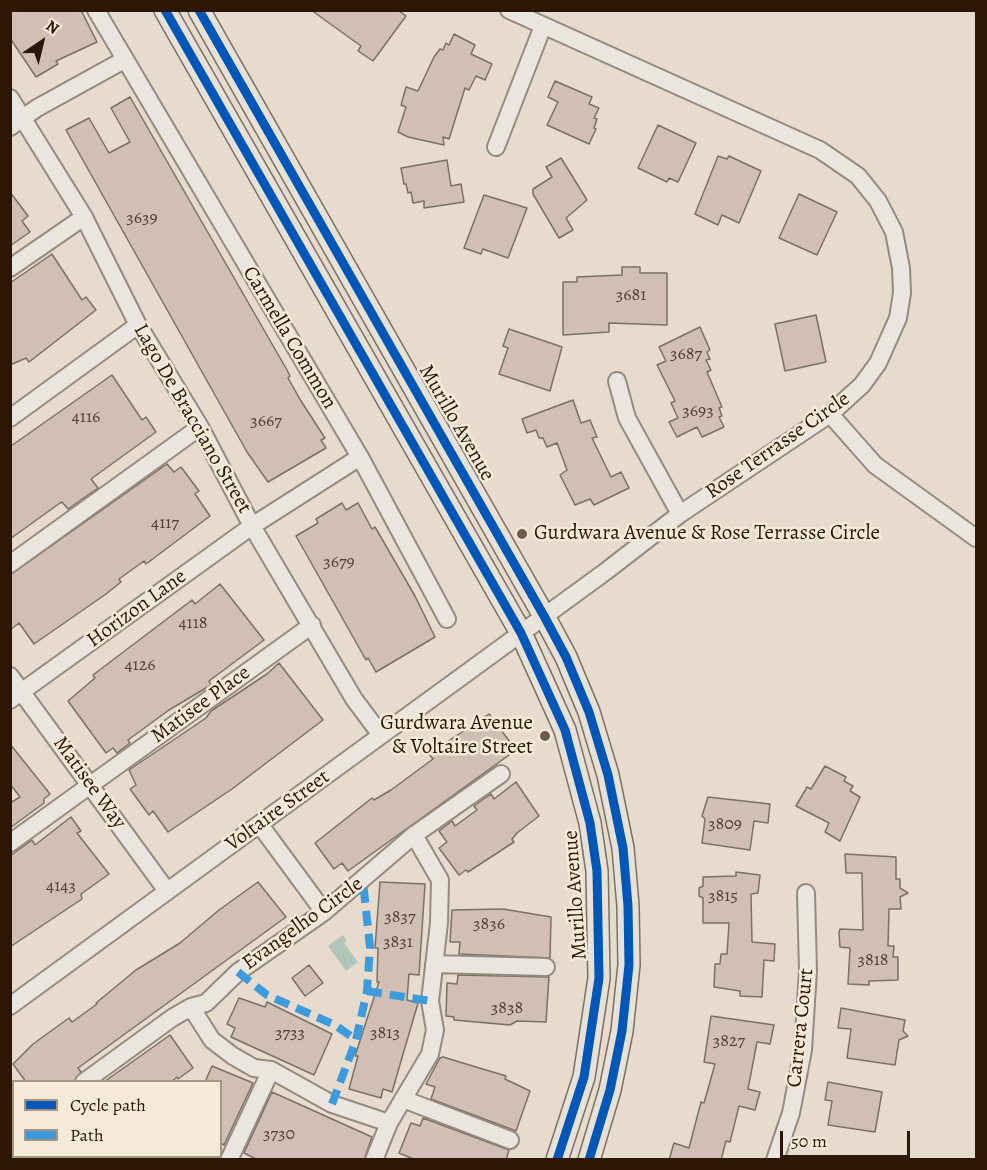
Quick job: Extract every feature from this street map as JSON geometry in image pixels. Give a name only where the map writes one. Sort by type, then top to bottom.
[{"type":"main road","name":"Murillo Avenue","points":[[165,10],[521,633],[565,730],[584,795],[597,872],[599,978],[584,1077],[557,1160]]},
{"type":"main road","name":"Murillo Avenue","points":[[199,10],[544,616],[566,657],[589,712],[608,775],[623,849],[629,965],[622,1031],[610,1090],[589,1160]]},
{"type":"street","name":"Carmella Common","points":[[96,10],[360,457],[447,619]]},
{"type":"street","name":"Rose Terrasse Circle","points":[[519,12],[543,26],[820,150],[858,176],[878,201],[894,232],[901,268],[902,293],[898,318],[878,363],[862,385],[830,414],[680,514],[544,616]]},
{"type":"street","points":[[496,147],[543,26]]},
{"type":"street","points":[[17,123],[124,60]]},
{"type":"street","name":"Lago De Bracciano Street","points":[[10,99],[17,123],[84,217],[138,325],[200,428],[252,526],[354,699],[381,735]]},
{"type":"street","points":[[10,268],[84,217]]},
{"type":"street","points":[[10,418],[138,325]]},
{"type":"street","points":[[617,381],[627,418],[680,514]]},
{"type":"street","points":[[830,414],[875,465],[976,538]]},
{"type":"street","points":[[10,564],[200,428]]},
{"type":"street","name":"Horizon Lane","points":[[16,696],[252,526],[360,457]]},
{"type":"street","name":"Voltaire Street","points":[[10,1006],[544,616]]},
{"type":"street","name":"Matisee Place","points":[[10,843],[312,625]]},
{"type":"street","name":"Matisee Way","points":[[10,676],[16,696],[90,786],[167,891]]},
{"type":"street","name":"Evangelho Circle","points":[[87,1080],[191,1007],[206,1003],[238,972],[324,912],[414,835],[501,774]]},
{"type":"street","points":[[260,825],[324,912]]},
{"type":"street","points":[[374,1160],[389,1123],[430,1054],[435,1030],[430,1001],[439,922],[440,880],[414,835]]},
{"type":"street","name":"Carrera Court","points":[[776,1160],[791,1113],[803,1050],[808,971],[807,893]]},
{"type":"street","points":[[434,964],[546,967]]},
{"type":"street","points":[[191,1007],[212,1040],[254,1068],[271,1070],[332,1104],[389,1123]]},
{"type":"street","points":[[229,1160],[271,1070]]},
{"type":"street","points":[[404,1099],[510,1140]]},
{"type":"shaded area","points":[[343,935],[347,941],[344,943],[358,962],[346,971],[328,946]]},
{"type":"building","points":[[10,10],[81,10],[97,42],[56,61],[58,64],[36,77],[10,38]]},
{"type":"building","points":[[311,10],[398,10],[406,16],[373,61],[358,51],[361,46]]},
{"type":"building","points":[[454,34],[475,45],[471,54],[492,64],[485,80],[476,76],[469,90],[465,88],[449,139],[443,137],[444,145],[408,137],[398,132],[406,107],[401,105],[406,87],[418,91],[434,57],[440,49],[443,50],[446,43],[449,45]]},
{"type":"building","points":[[555,81],[592,97],[589,104],[599,108],[594,118],[597,119],[594,128],[596,129],[589,144],[547,125],[558,102],[548,97]]},
{"type":"building","points":[[130,97],[287,370],[290,376],[288,378],[301,401],[325,438],[321,440],[326,448],[268,482],[247,452],[66,130],[89,118],[109,153],[130,142],[111,108]]},
{"type":"building","points":[[658,125],[696,143],[678,182],[669,178],[667,182],[638,168]]},
{"type":"building","points":[[718,156],[727,159],[729,156],[761,171],[739,223],[722,215],[718,225],[695,214]]},
{"type":"building","points":[[561,158],[587,200],[566,218],[573,230],[559,238],[533,194],[533,189],[552,177],[546,167]]},
{"type":"building","points":[[447,160],[451,186],[461,184],[464,202],[424,208],[424,201],[413,203],[411,192],[408,193],[406,184],[404,184],[401,168]]},
{"type":"building","points":[[10,192],[28,216],[22,221],[30,232],[10,246]]},
{"type":"building","points":[[799,194],[837,212],[817,255],[779,238]]},
{"type":"building","points":[[484,195],[527,208],[508,258],[483,249],[481,254],[464,248]]},
{"type":"building","points":[[52,254],[82,300],[86,297],[96,310],[29,362],[26,358],[10,365],[10,283]]},
{"type":"building","points":[[622,267],[640,267],[640,273],[667,273],[667,325],[609,323],[609,332],[563,335],[563,282],[577,282],[577,277],[622,275]]},
{"type":"building","points":[[816,315],[826,362],[785,371],[775,324]]},
{"type":"building","points":[[700,327],[710,350],[707,352],[710,359],[706,360],[711,370],[707,372],[722,407],[719,408],[722,416],[719,417],[724,427],[702,437],[697,427],[677,437],[669,422],[678,418],[671,403],[675,401],[657,365],[666,361],[659,347]]},
{"type":"building","points":[[509,329],[562,347],[550,391],[499,374],[508,348],[503,346]]},
{"type":"building","points":[[112,375],[142,420],[146,417],[156,432],[91,479],[98,488],[68,509],[62,502],[60,503],[10,539],[11,446]]},
{"type":"building","points":[[573,400],[581,423],[590,420],[597,437],[592,438],[611,477],[621,472],[629,488],[594,505],[590,499],[575,505],[560,475],[567,470],[557,443],[547,447],[543,438],[539,438],[536,430],[527,433],[522,419]]},
{"type":"building","points":[[167,464],[174,472],[181,467],[199,491],[195,494],[210,516],[146,564],[144,561],[119,579],[121,582],[106,594],[34,644],[19,623],[10,630],[10,575]]},
{"type":"building","points":[[342,503],[346,510],[358,503],[372,529],[375,527],[415,596],[435,637],[376,672],[368,658],[366,660],[296,536],[318,523],[316,519]]},
{"type":"building","points":[[220,584],[264,640],[209,681],[211,685],[169,710],[128,740],[130,743],[117,753],[113,748],[106,753],[68,701],[95,678],[93,675],[192,600],[195,604]]},
{"type":"building","points":[[279,663],[323,720],[232,789],[168,832],[153,811],[149,815],[130,789],[136,785],[129,770],[206,718],[211,711],[267,674]]},
{"type":"building","points":[[489,714],[516,750],[348,871],[342,863],[334,869],[315,843],[372,798],[374,800],[391,790],[433,759],[429,754]]},
{"type":"building","points":[[10,744],[50,794],[44,799],[44,803],[10,828],[10,803],[20,797],[10,784]]},
{"type":"building","points":[[825,766],[846,777],[844,781],[853,786],[850,791],[860,797],[840,841],[825,832],[829,823],[796,806],[807,787],[811,789]]},
{"type":"building","points":[[516,782],[539,816],[517,833],[512,839],[514,842],[468,872],[466,870],[459,875],[439,848],[447,842],[439,831],[452,821],[455,826],[477,810],[474,806],[491,794],[494,799]]},
{"type":"building","points":[[708,797],[770,804],[768,823],[754,821],[750,850],[702,843],[705,819],[702,816]]},
{"type":"building","points":[[71,817],[81,831],[77,833],[109,874],[81,894],[82,899],[10,947],[10,856],[32,840],[35,845]]},
{"type":"building","points":[[845,854],[896,857],[896,879],[900,879],[900,888],[908,893],[900,897],[901,909],[889,909],[888,946],[894,946],[893,957],[898,957],[898,980],[869,981],[869,985],[848,984],[850,948],[840,947],[839,933],[840,929],[863,930],[862,873],[846,873]]},
{"type":"building","points":[[736,872],[760,875],[758,893],[751,894],[752,942],[775,944],[774,961],[764,960],[762,997],[740,996],[740,991],[714,987],[715,964],[720,964],[721,954],[727,954],[729,923],[703,923],[703,898],[699,896],[699,888],[703,886],[703,877],[736,876]]},
{"type":"building","points":[[258,882],[286,917],[78,1068],[81,1072],[75,1080],[25,1080],[13,1064],[33,1044],[69,1018],[72,1022],[97,1004],[136,970],[180,943],[219,910]]},
{"type":"building","points":[[380,882],[425,884],[419,975],[409,974],[407,1000],[418,1003],[392,1092],[383,1089],[381,1098],[349,1089],[358,1056],[355,1056],[379,982],[377,982],[378,948],[375,948]]},
{"type":"building","points":[[503,909],[551,917],[550,958],[459,954],[460,942],[450,942],[452,910]]},
{"type":"building","points":[[309,965],[323,983],[305,996],[292,978]]},
{"type":"building","points":[[458,975],[549,977],[546,1022],[517,1021],[510,1025],[454,1020],[454,1017],[446,1016],[447,983],[457,984]]},
{"type":"building","points":[[239,998],[265,1007],[267,1002],[332,1034],[314,1075],[231,1037],[235,1028],[227,1024]]},
{"type":"building","points":[[841,1008],[905,1020],[903,1031],[908,1036],[899,1040],[895,1065],[847,1058],[851,1029],[838,1028]]},
{"type":"building","points":[[711,1016],[774,1025],[770,1044],[757,1042],[748,1089],[760,1092],[755,1110],[739,1106],[730,1142],[726,1141],[721,1160],[669,1160],[674,1143],[689,1148],[701,1102],[704,1103],[715,1064],[704,1062]]},
{"type":"building","points":[[170,1035],[193,1068],[173,1080],[107,1080]]},
{"type":"building","points":[[440,1058],[506,1076],[505,1079],[530,1091],[516,1131],[431,1099],[435,1087],[426,1084]]},
{"type":"building","points":[[212,1066],[253,1083],[224,1145],[222,1144],[222,1080],[206,1080]]},
{"type":"building","points":[[828,1082],[882,1092],[875,1132],[828,1125],[832,1101],[825,1100]]},
{"type":"building","points":[[272,1092],[372,1137],[364,1160],[258,1160],[244,1153]]},
{"type":"building","points":[[423,1118],[509,1150],[506,1160],[416,1160],[399,1153],[411,1123],[420,1126]]},
{"type":"marked path","points":[[332,1104],[356,1040],[367,991],[370,947],[363,882]]},
{"type":"marked path","points":[[238,972],[267,995],[335,1025],[356,1040]]},
{"type":"marked path","points":[[367,991],[430,1001]]},
{"type":"cycle path","points":[[165,10],[521,633],[565,730],[590,823],[597,871],[599,978],[584,1077],[557,1160]]},
{"type":"cycle path","points":[[199,10],[544,616],[566,657],[589,712],[608,775],[623,848],[628,906],[629,965],[622,1031],[610,1090],[589,1160]]},
{"type":"place","name":"Gurdwara Avenue & Rose Terrasse Circle","points":[[522,534]]},
{"type":"place","name":"Gurdwara Avenue & Voltaire Street","points":[[545,736]]}]
